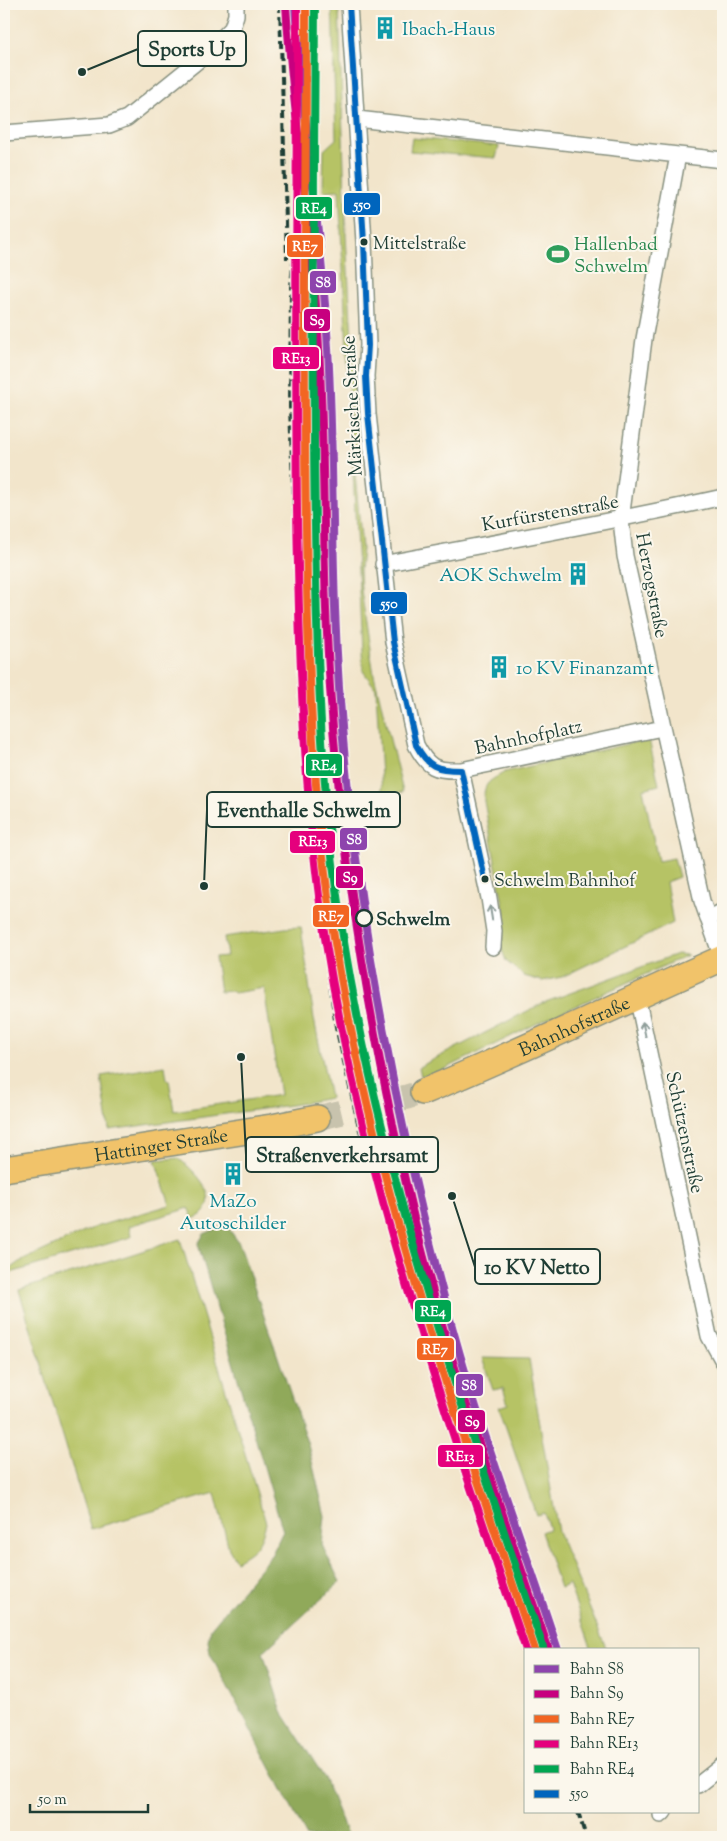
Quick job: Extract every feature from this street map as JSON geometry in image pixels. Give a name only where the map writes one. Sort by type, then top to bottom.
[{"type":"main road","name":"Bahnhofstraße","points":[[423,1092],[490,1064],[722,958]]},
{"type":"main road","name":"Hattinger Straße","points":[[4,1169],[272,1127],[317,1118]]},
{"type":"street","points":[[4,133],[109,125],[127,118],[205,55],[232,28],[236,15],[236,4]]},
{"type":"street","name":"Märkische Straße","points":[[349,4],[357,119],[368,344],[366,376],[368,414],[393,642],[416,745],[423,760],[433,768],[446,771],[461,770]]},
{"type":"street","points":[[357,119],[723,160]]},
{"type":"street","name":"Herzogstraße","points":[[678,155],[644,339],[621,520],[625,556],[662,728],[708,919],[722,958]]},
{"type":"street","name":"Kurfürstenstraße","points":[[383,564],[585,525],[621,520],[723,497]]},
{"type":"street","name":"Bahnhofplatz","points":[[493,947],[494,931],[489,898],[461,770],[662,728]]},
{"type":"street","points":[[708,919],[723,911]]},
{"type":"street","name":"Schützenstraße","points":[[637,996],[709,1336],[723,1361]]},
{"type":"street","points":[[700,1783],[723,1765]]},
{"type":"green space","points":[[332,4],[339,4],[346,236],[358,440],[354,463],[362,548],[361,590],[374,675],[403,792],[382,795],[376,689],[363,671],[339,190],[323,191],[324,150],[336,139]]},
{"type":"green space","points":[[412,138],[499,146],[496,158],[410,151]]},
{"type":"green space","points":[[649,739],[659,785],[643,789],[658,861],[674,858],[679,877],[666,882],[673,923],[562,977],[542,981],[524,976],[506,961],[501,947],[505,915],[484,801],[486,786],[505,772]]},
{"type":"green space","points":[[301,927],[314,1019],[330,1098],[109,1130],[101,1076],[165,1066],[174,1111],[280,1095],[264,988],[234,993],[232,991],[220,992],[215,957],[227,956],[224,937]]},
{"type":"green space","points":[[677,954],[688,955],[540,1022],[443,1070],[421,1076],[419,1067],[543,1003]]},
{"type":"green space","points":[[178,1158],[197,1176],[207,1191],[209,1199],[207,1207],[201,1215],[192,1219],[189,1208],[129,1226],[131,1237],[4,1275],[4,1273],[19,1262],[95,1227],[170,1205],[155,1160]]},
{"type":"green space","points":[[218,1228],[229,1229],[239,1243],[308,1445],[325,1516],[322,1545],[340,1582],[263,1652],[282,1712],[324,1777],[348,1837],[307,1837],[210,1653],[208,1640],[211,1628],[272,1554],[283,1531],[198,1244],[204,1234]]},
{"type":"green space","points":[[180,1239],[266,1523],[262,1537],[253,1550],[236,1561],[229,1549],[215,1493],[91,1529],[19,1290]]},
{"type":"green space","points":[[482,1358],[529,1359],[558,1532],[606,1648],[591,1648],[569,1584],[560,1588],[541,1532],[549,1529],[544,1513],[536,1515],[499,1407],[508,1404],[503,1388],[493,1390]]},
{"type":"tunnel","points":[[317,1118],[423,1092]]},
{"type":"railway","points":[[280,4],[287,259]]},
{"type":"railway","points":[[307,54],[291,287],[290,407],[302,733],[313,871],[336,1027],[359,1127],[424,1351],[524,1652]]},
{"type":"railway","points":[[579,1814],[586,1837]]},
{"type":"rail line","name":"S8","points":[[295,4],[328,348],[335,608],[343,741],[352,829],[371,960],[407,1146],[453,1330],[477,1411],[557,1648]]},
{"type":"rail line","name":"RE13","points":[[297,4],[296,383],[299,616],[307,778],[325,938],[342,1029],[362,1119],[410,1298],[466,1474],[525,1648]]},
{"type":"rail line","name":"RE7","points":[[306,4],[305,396],[310,681],[316,784],[334,937],[371,1119],[394,1209],[447,1386],[534,1648]]},
{"type":"rail line","name":"RE4","points":[[315,4],[313,330],[319,680],[325,783],[343,936],[360,1027],[380,1117],[428,1296],[455,1384],[543,1647]]},
{"type":"rail line","name":"S9","points":[[286,5],[319,348],[326,609],[334,741],[343,829],[362,960],[398,1150],[433,1291],[470,1416],[548,1648]]},
{"type":"transit line","name":"550","points":[[349,4],[364,242],[368,345],[366,376],[368,414],[393,642],[416,745],[429,763],[434,766],[461,770]]},
{"type":"transit line","name":"550","points":[[461,770],[485,879]]},
{"type":"place","name":"Ibach-Haus","points":[[385,28]]},
{"type":"place","name":"Sports Up","points":[[82,72]]},
{"type":"place","name":"Mittelstraße","points":[[364,242]]},
{"type":"place","name":"Hallenbad Schwelm","points":[[558,254]]},
{"type":"place","name":"AOK Schwelm","points":[[578,574]]},
{"type":"place","name":"10 KV Finanzamt","points":[[499,667]]},
{"type":"place","name":"Schwelm Bahnhof","points":[[485,879]]},
{"type":"place","name":"Eventhalle Schwelm","points":[[204,886]]},
{"type":"place","name":"Schwelm","points":[[364,918]]},
{"type":"place","name":"Straßenverkehrsamt","points":[[241,1057]]},
{"type":"place","name":"MaZo Autoschilder","points":[[233,1174]]},
{"type":"place","name":"10 KV Netto","points":[[452,1196]]}]
